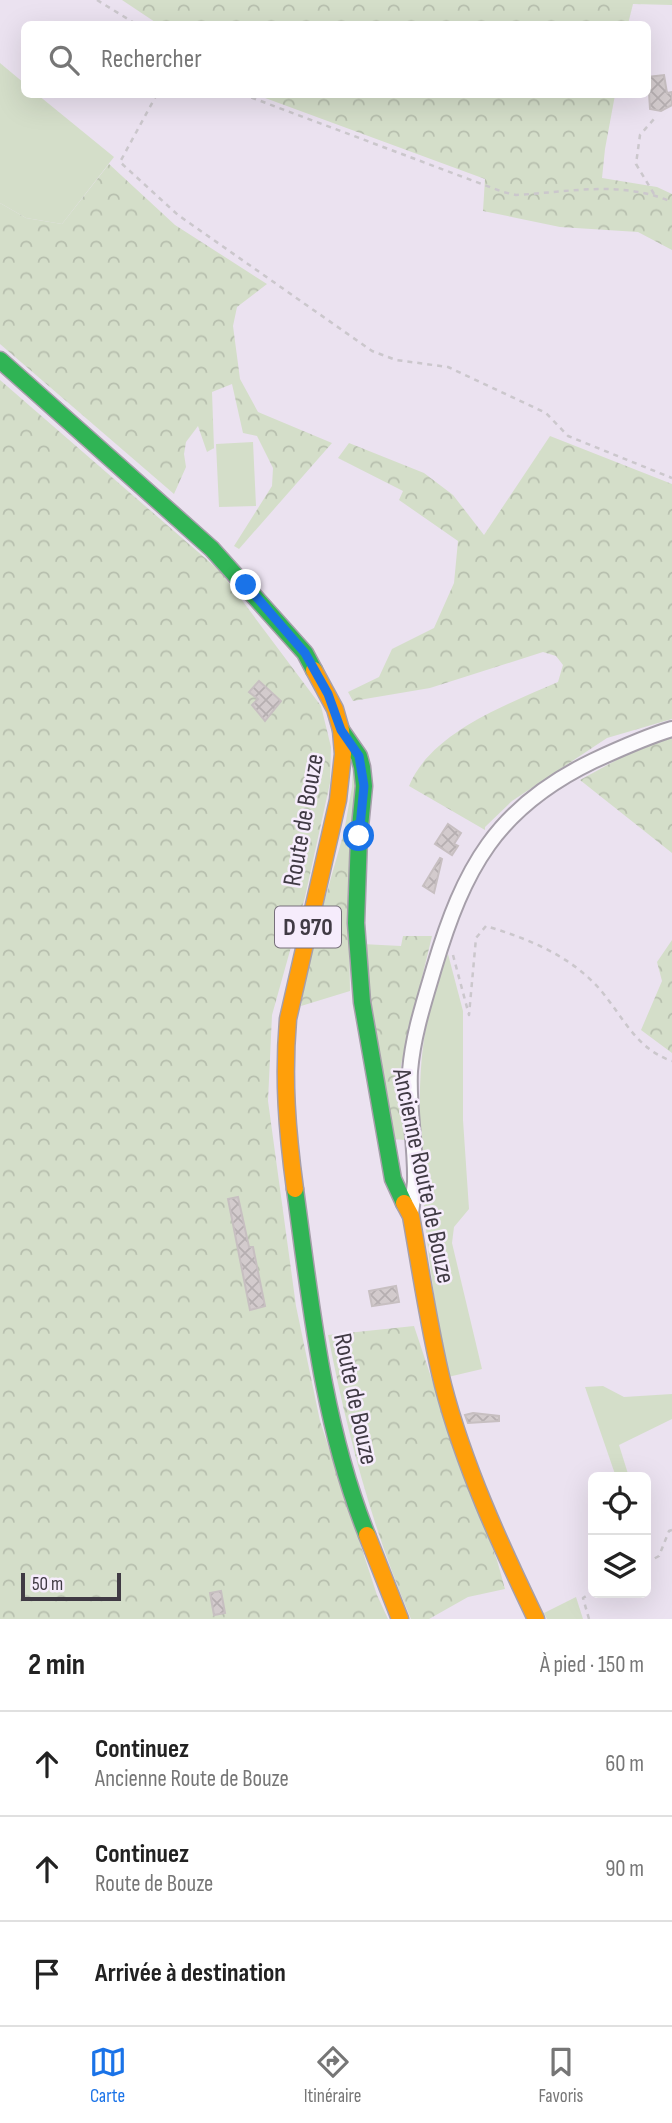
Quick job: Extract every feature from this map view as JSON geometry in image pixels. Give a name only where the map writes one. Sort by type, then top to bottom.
[{"type":"main road","name":"Route de Bouze","points":[[0,360],[212,549],[246,585],[305,653],[328,694],[341,730],[343,754],[338,800],[288,1020],[285,1055],[286,1122],[315,1331],[340,1456],[359,1515],[400,1619]]},
{"type":"main road","name":"Ancienne Route de Bouze","points":[[341,730],[359,756],[364,786],[356,923],[362,1002],[393,1179],[411,1216],[424,1299],[447,1399],[462,1446],[501,1546],[536,1619]]},
{"type":"street","points":[[411,1216],[415,1181],[410,1074],[413,1045],[420,1013],[452,911],[476,864],[514,813],[554,781],[620,749],[672,729]]},
{"type":"path","points":[[97,0],[131,21]]},
{"type":"path","points":[[155,98],[120,162],[178,215],[372,351],[396,360],[448,367],[546,413],[568,436],[672,478]]},
{"type":"path","points":[[253,98],[503,192],[524,194],[605,187],[654,194],[672,202]]},
{"type":"path","points":[[654,119],[640,135],[636,164],[654,194]]},
{"type":"path","points":[[453,955],[469,1015],[475,938],[486,926],[529,940],[560,956],[592,981],[637,1039],[663,1058],[672,1060]]},
{"type":"path","points":[[651,1560],[659,1556],[669,1531],[672,1530]]},
{"type":"path","points":[[588,1595],[583,1598],[589,1619]]},
{"type":"green space","points":[[122,0],[672,0],[672,5],[633,4],[629,21],[154,21]]},
{"type":"green space","points":[[0,63],[21,80],[21,98],[42,98],[114,157],[62,224],[26,218],[0,203]]},
{"type":"green space","points":[[265,98],[614,98],[602,178],[657,187],[672,194],[672,250],[638,232],[560,227],[483,211],[485,179]]},
{"type":"green space","points":[[109,164],[175,225],[267,284],[237,307],[233,326],[240,379],[258,412],[332,443],[239,549],[234,546],[272,486],[273,468],[257,436],[243,433],[232,384],[212,392],[214,448],[207,452],[198,426],[186,442],[186,467],[174,494],[0,344],[0,203],[26,218],[62,224]]},
{"type":"green space","points":[[0,380],[220,571],[321,706],[331,747],[330,783],[305,897],[272,1015],[268,1101],[296,1306],[320,1421],[377,1595],[388,1619],[0,1619]]},
{"type":"green space","points":[[550,436],[672,484],[672,719],[607,738],[512,801],[485,830],[409,786],[420,767],[453,735],[495,710],[558,682],[563,665],[556,656],[543,652],[430,688],[353,701],[348,692],[379,677],[392,649],[434,628],[454,583],[458,541],[399,500],[403,491],[338,458],[349,443],[424,473],[453,495],[484,535]]},
{"type":"green space","points":[[253,442],[256,506],[219,507],[216,444]]},
{"type":"green space","points":[[672,736],[672,853],[580,780],[633,751]]},
{"type":"green space","points":[[353,765],[356,765],[352,853],[344,832]]},
{"type":"green space","points":[[344,832],[352,853],[350,991],[301,1006],[311,948]]},
{"type":"green space","points":[[403,936],[432,936],[401,1065],[405,1140],[393,1139],[362,944],[401,946]]},
{"type":"green space","points":[[672,940],[672,1053],[641,1030],[662,981],[657,962]]},
{"type":"green space","points":[[448,954],[463,1011],[463,1120],[469,1209],[454,1227],[452,1243],[482,1369],[448,1377],[427,1241],[422,1186],[420,1080],[425,1029],[438,979]]},
{"type":"green space","points":[[414,1326],[505,1589],[468,1597],[429,1619],[411,1619],[384,1550],[352,1444],[328,1335]]},
{"type":"green space","points":[[603,1386],[624,1397],[672,1394],[672,1419],[619,1445],[627,1472],[614,1472],[585,1387]]},
{"type":"green space","points":[[576,1597],[583,1619],[547,1619],[544,1613]]},
{"type":"building","points":[[664,75],[667,93],[672,92],[672,105],[661,111],[650,109],[651,77]]},
{"type":"building","points":[[259,681],[281,701],[265,721],[252,705],[258,699],[249,692]]},
{"type":"building","points":[[448,824],[461,833],[454,844],[458,846],[452,855],[435,844]]},
{"type":"building","points":[[440,858],[442,859],[434,893],[423,886]]},
{"type":"building","points":[[238,1197],[249,1247],[253,1247],[265,1306],[250,1310],[228,1199]]},
{"type":"building","points":[[396,1286],[399,1302],[372,1306],[369,1291]]},
{"type":"building","points":[[473,1413],[499,1416],[499,1421],[468,1423],[465,1415]]},
{"type":"building","points":[[221,1591],[225,1613],[214,1615],[210,1593]]},
{"type":"traffic: fast","points":[[0,360],[212,549],[305,653],[314,670]]},
{"type":"traffic: fast","points":[[341,730],[359,756],[362,767],[364,786],[356,923],[362,1002],[393,1179],[404,1203]]},
{"type":"traffic: fast","points":[[295,1189],[313,1321],[329,1408],[339,1451],[367,1535]]},
{"type":"traffic: slow","points":[[295,1189],[287,1104],[288,1019],[338,800],[343,754],[341,730],[335,709],[314,670]]},
{"type":"traffic: slow","points":[[404,1203],[411,1216],[443,1385],[461,1445],[484,1504],[536,1619]]},
{"type":"traffic: slow","points":[[367,1535],[400,1619]]},
{"type":"route","points":[[246,585],[305,653],[328,694],[341,730],[359,756],[364,786],[359,836]]}]
